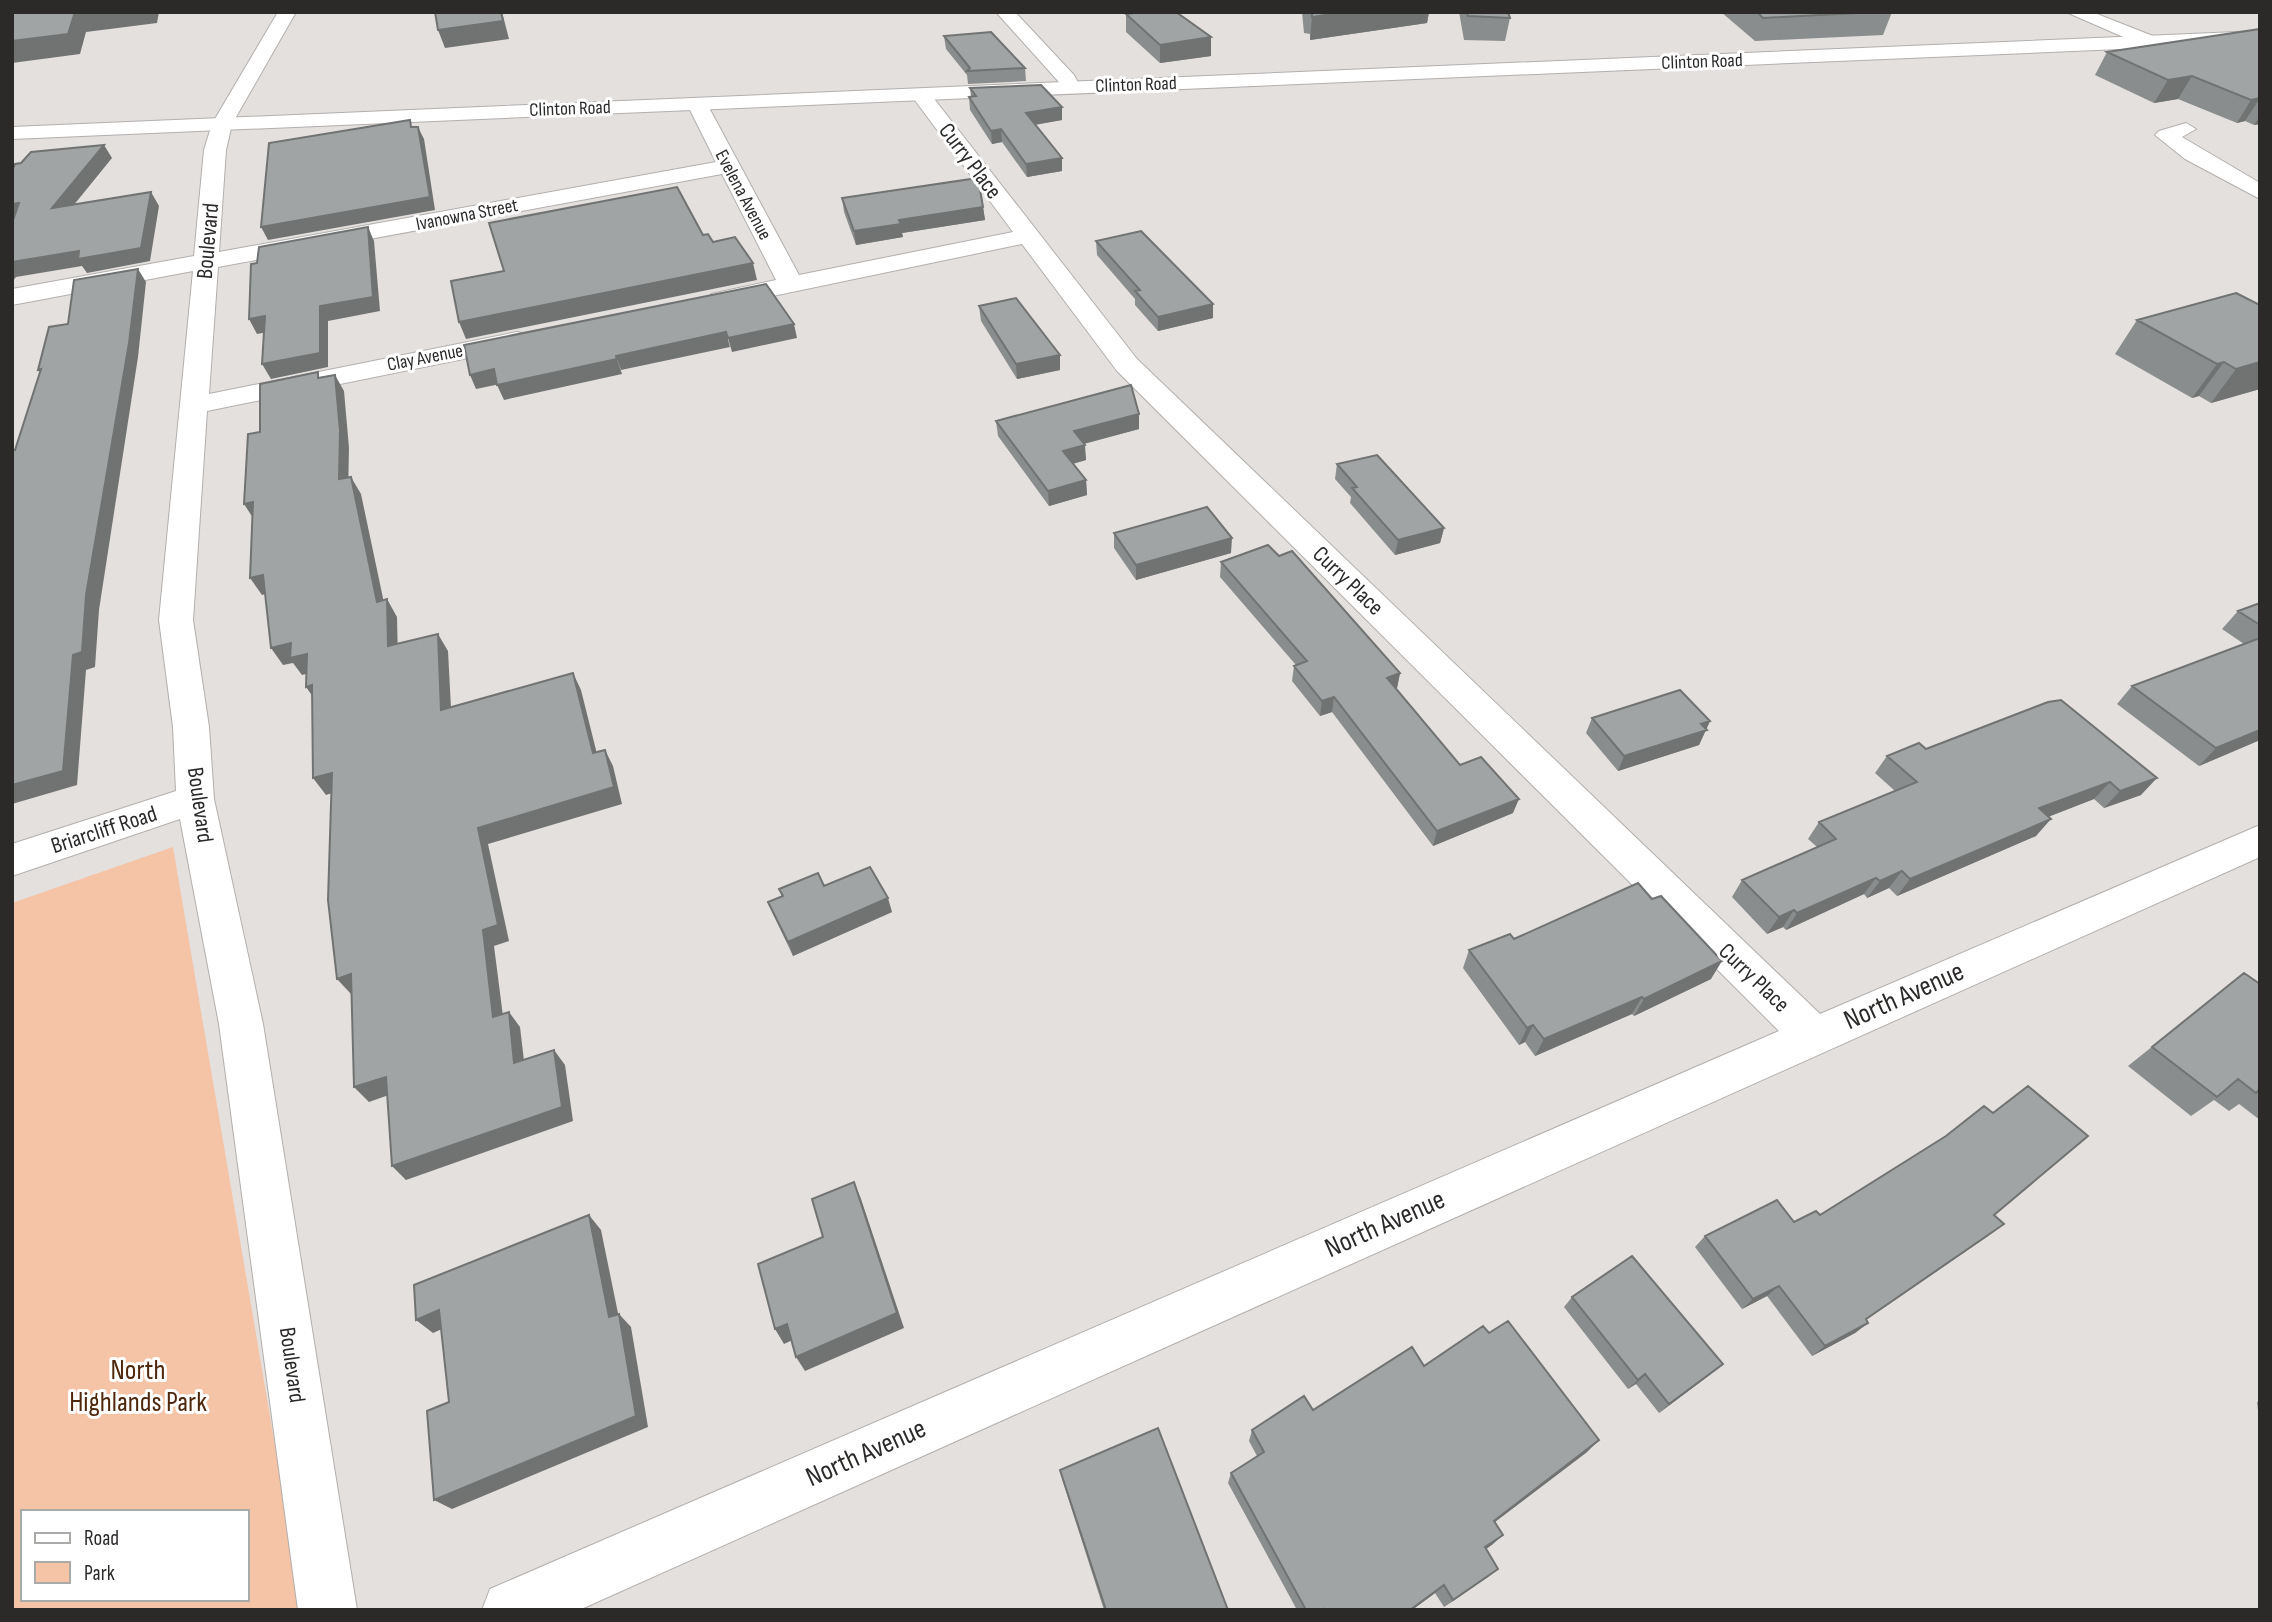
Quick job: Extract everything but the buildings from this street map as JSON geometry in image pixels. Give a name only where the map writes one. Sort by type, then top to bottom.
[{"type":"street","name":"Boulevard","points":[[287,12],[222,124],[215,150],[176,620],[191,727],[195,799],[241,1024],[328,1610]]},
{"type":"street","points":[[1005,12],[1067,79],[1071,88]]},
{"type":"street","points":[[2075,12],[2151,42]]},
{"type":"street","name":"Clinton Road","points":[[12,134],[2260,37]]},
{"type":"street","name":"Curry Place","points":[[921,95],[1127,365],[1813,1035]]},
{"type":"street","name":"Evelena Avenue","points":[[697,104],[791,284]]},
{"type":"street","points":[[2186,129],[2166,135],[2193,154],[2260,191]]},
{"type":"street","name":"Ivanowna Street","points":[[12,297],[728,166]]},
{"type":"street","points":[[696,303],[1026,236]]},
{"type":"street","name":"Clay Avenue","points":[[194,405],[547,333]]},
{"type":"street","name":"Briarcliff Road","points":[[12,860],[195,799]]},
{"type":"street","name":"North Avenue","points":[[511,1610],[2260,840]]},
{"type":"green space","name":"North Highlands Park","points":[[173,847],[303,1610],[12,1610],[12,903]]}]
